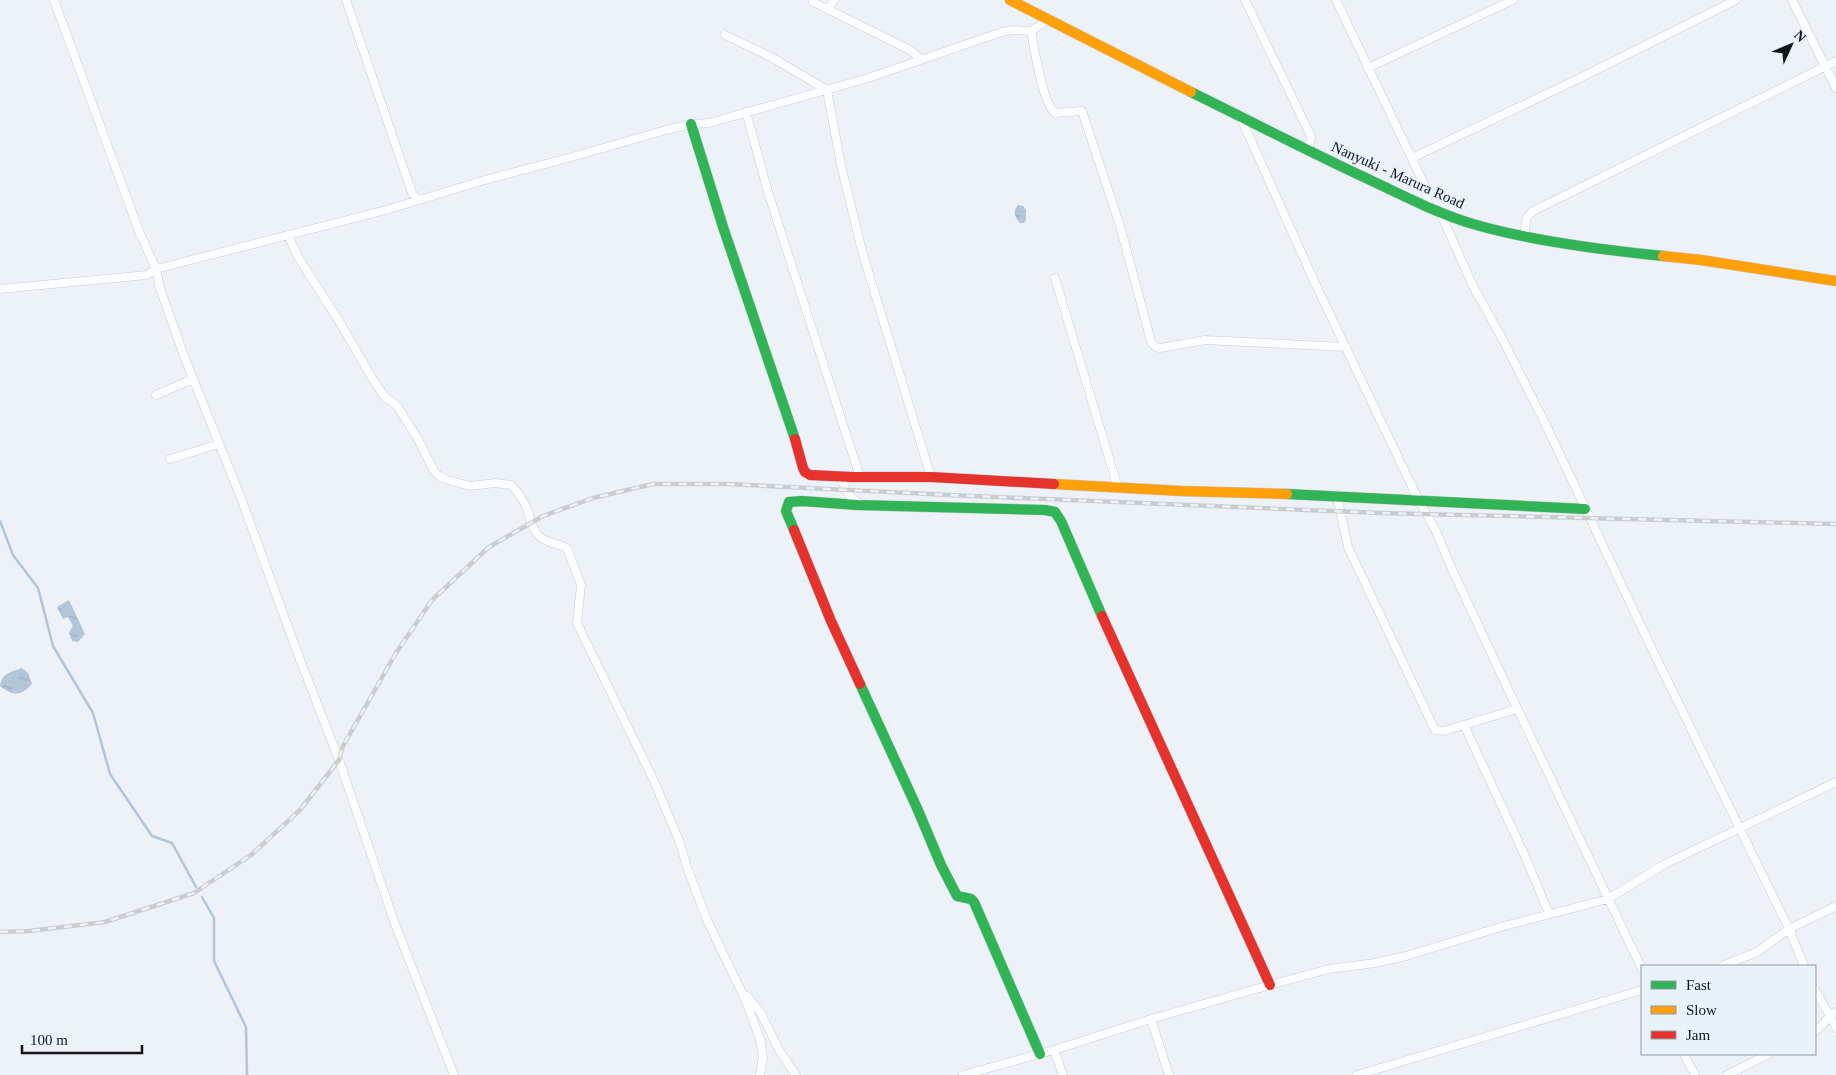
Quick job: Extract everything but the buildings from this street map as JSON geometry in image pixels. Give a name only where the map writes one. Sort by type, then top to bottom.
[{"type":"street","points":[[54,0],[139,231],[156,269],[160,288],[193,379],[241,498],[339,760],[395,924],[454,1075]]},
{"type":"street","points":[[346,0],[412,193],[418,200]]},
{"type":"street","points":[[828,10],[834,0]]},
{"type":"street","name":"Nanyuki - Marura Road","points":[[1010,0],[1308,151],[1429,208],[1473,224],[1622,252],[1701,260],[1836,281]]},
{"type":"street","points":[[1245,0],[1311,137],[1308,151]]},
{"type":"street","points":[[1336,0],[1424,184],[1429,208]]},
{"type":"street","points":[[1368,68],[1513,0]]},
{"type":"street","points":[[1412,158],[1580,78],[1736,0]]},
{"type":"street","points":[[1792,0],[1836,88]]},
{"type":"street","points":[[813,2],[910,50],[921,59]]},
{"type":"street","points":[[0,289],[147,275],[156,269],[386,210],[485,180],[691,124],[709,122],[827,90],[1002,32],[1013,30],[1031,31],[1048,20]]},
{"type":"street","points":[[1031,31],[1049,107],[1054,113],[1082,111],[1121,229],[1153,345],[1156,348],[1160,348],[1188,342],[1226,340],[1346,347]]},
{"type":"street","points":[[725,35],[771,56],[827,90],[841,165],[862,251],[931,477]]},
{"type":"street","points":[[1524,235],[1527,217],[1533,211],[1836,61]]},
{"type":"street","points":[[746,112],[768,192],[860,477]]},
{"type":"street","points":[[1240,116],[1296,242],[1418,499],[1436,531],[1517,709],[1641,967]]},
{"type":"street","points":[[691,124],[708,183],[796,441],[803,468],[810,475],[931,477],[1118,488],[1418,499],[1522,507],[1585,509]]},
{"type":"street","points":[[1440,212],[1473,286],[1545,424],[1789,929],[1804,965]]},
{"type":"street","points":[[288,235],[298,257],[347,334],[372,378],[384,396],[396,406],[418,439],[434,471],[439,476],[448,480],[470,486],[495,483],[512,485],[525,505],[536,534],[545,541],[557,543],[567,548],[581,585],[577,623],[650,773],[680,843],[707,920],[739,987],[760,1039],[762,1057],[760,1075]]},
{"type":"street","points":[[1056,278],[1118,488]]},
{"type":"street","points":[[156,395],[193,379]]},
{"type":"street","points":[[170,460],[219,444]]},
{"type":"street","points":[[842,477],[845,490],[853,500],[863,505]]},
{"type":"street","points":[[1338,496],[1348,548],[1435,730],[1439,732],[1517,709]]},
{"type":"street","points":[[1040,1054],[976,905],[971,899],[956,896],[944,873],[917,808],[831,621],[786,507],[793,500],[863,505],[1045,510],[1055,512],[1270,984]]},
{"type":"street","points":[[1464,725],[1525,856],[1549,914]]},
{"type":"street","points":[[964,1075],[994,1071],[1040,1054],[1151,1019],[1270,984],[1329,969],[1375,963],[1406,956],[1549,914],[1608,899],[1663,865],[1836,782]]},
{"type":"street","points":[[1724,965],[1757,952],[1789,929],[1836,906]]},
{"type":"street","points":[[739,987],[761,1013],[779,1050],[796,1075]]},
{"type":"street","points":[[1357,1075],[1641,990]]},
{"type":"street","points":[[1816,992],[1822,1003],[1833,1013],[1836,1028]]},
{"type":"street","points":[[1816,1030],[1821,1028],[1833,1013]]},
{"type":"street","points":[[1151,1019],[1169,1075]]},
{"type":"street","points":[[1054,1050],[1064,1075]]},
{"type":"street","points":[[1685,1055],[1695,1075]]},
{"type":"street","points":[[1727,1075],[1767,1055]]},
{"type":"water","points":[[1018,205],[1023,206],[1026,210],[1026,220],[1024,223],[1020,223],[1016,217],[1015,210]]},
{"type":"water","points":[[69,600],[85,634],[78,642],[72,641],[69,632],[73,626],[68,617],[63,619],[57,607]]},
{"type":"water","points":[[22,668],[28,673],[32,684],[28,688],[16,694],[0,686],[5,676]]},
{"type":"waterway","points":[[0,521],[13,555],[38,588],[53,646],[93,713],[110,774],[152,836],[172,843],[196,887]]},
{"type":"waterway","points":[[202,897],[214,918],[214,961],[246,1027],[247,1075]]},
{"type":"railway","points":[[0,932],[29,931],[105,922],[194,893],[251,855],[300,810],[339,760],[343,746],[396,653],[432,600],[489,547],[543,516],[593,498],[653,484],[727,484],[1380,513],[1836,524]]},
{"type":"traffic: fast","points":[[1191,92],[1323,158],[1459,220],[1543,240],[1663,256]]},
{"type":"traffic: fast","points":[[691,124],[723,227],[795,439]]},
{"type":"traffic: fast","points":[[1287,494],[1585,509]]},
{"type":"traffic: fast","points":[[794,530],[786,511],[789,502],[1045,510],[1055,512],[1061,521],[1102,616]]},
{"type":"traffic: fast","points":[[860,684],[941,865],[957,896],[971,899],[974,902],[1040,1054]]},
{"type":"traffic: slow","points":[[1010,0],[1191,92]]},
{"type":"traffic: slow","points":[[1663,256],[1836,281]]},
{"type":"traffic: slow","points":[[1054,484],[1181,491],[1287,494]]},
{"type":"traffic: jam","points":[[795,439],[803,468],[810,475],[931,477],[1054,484]]},
{"type":"traffic: jam","points":[[794,530],[831,621],[860,684]]},
{"type":"traffic: jam","points":[[1102,616],[1270,985]]}]
